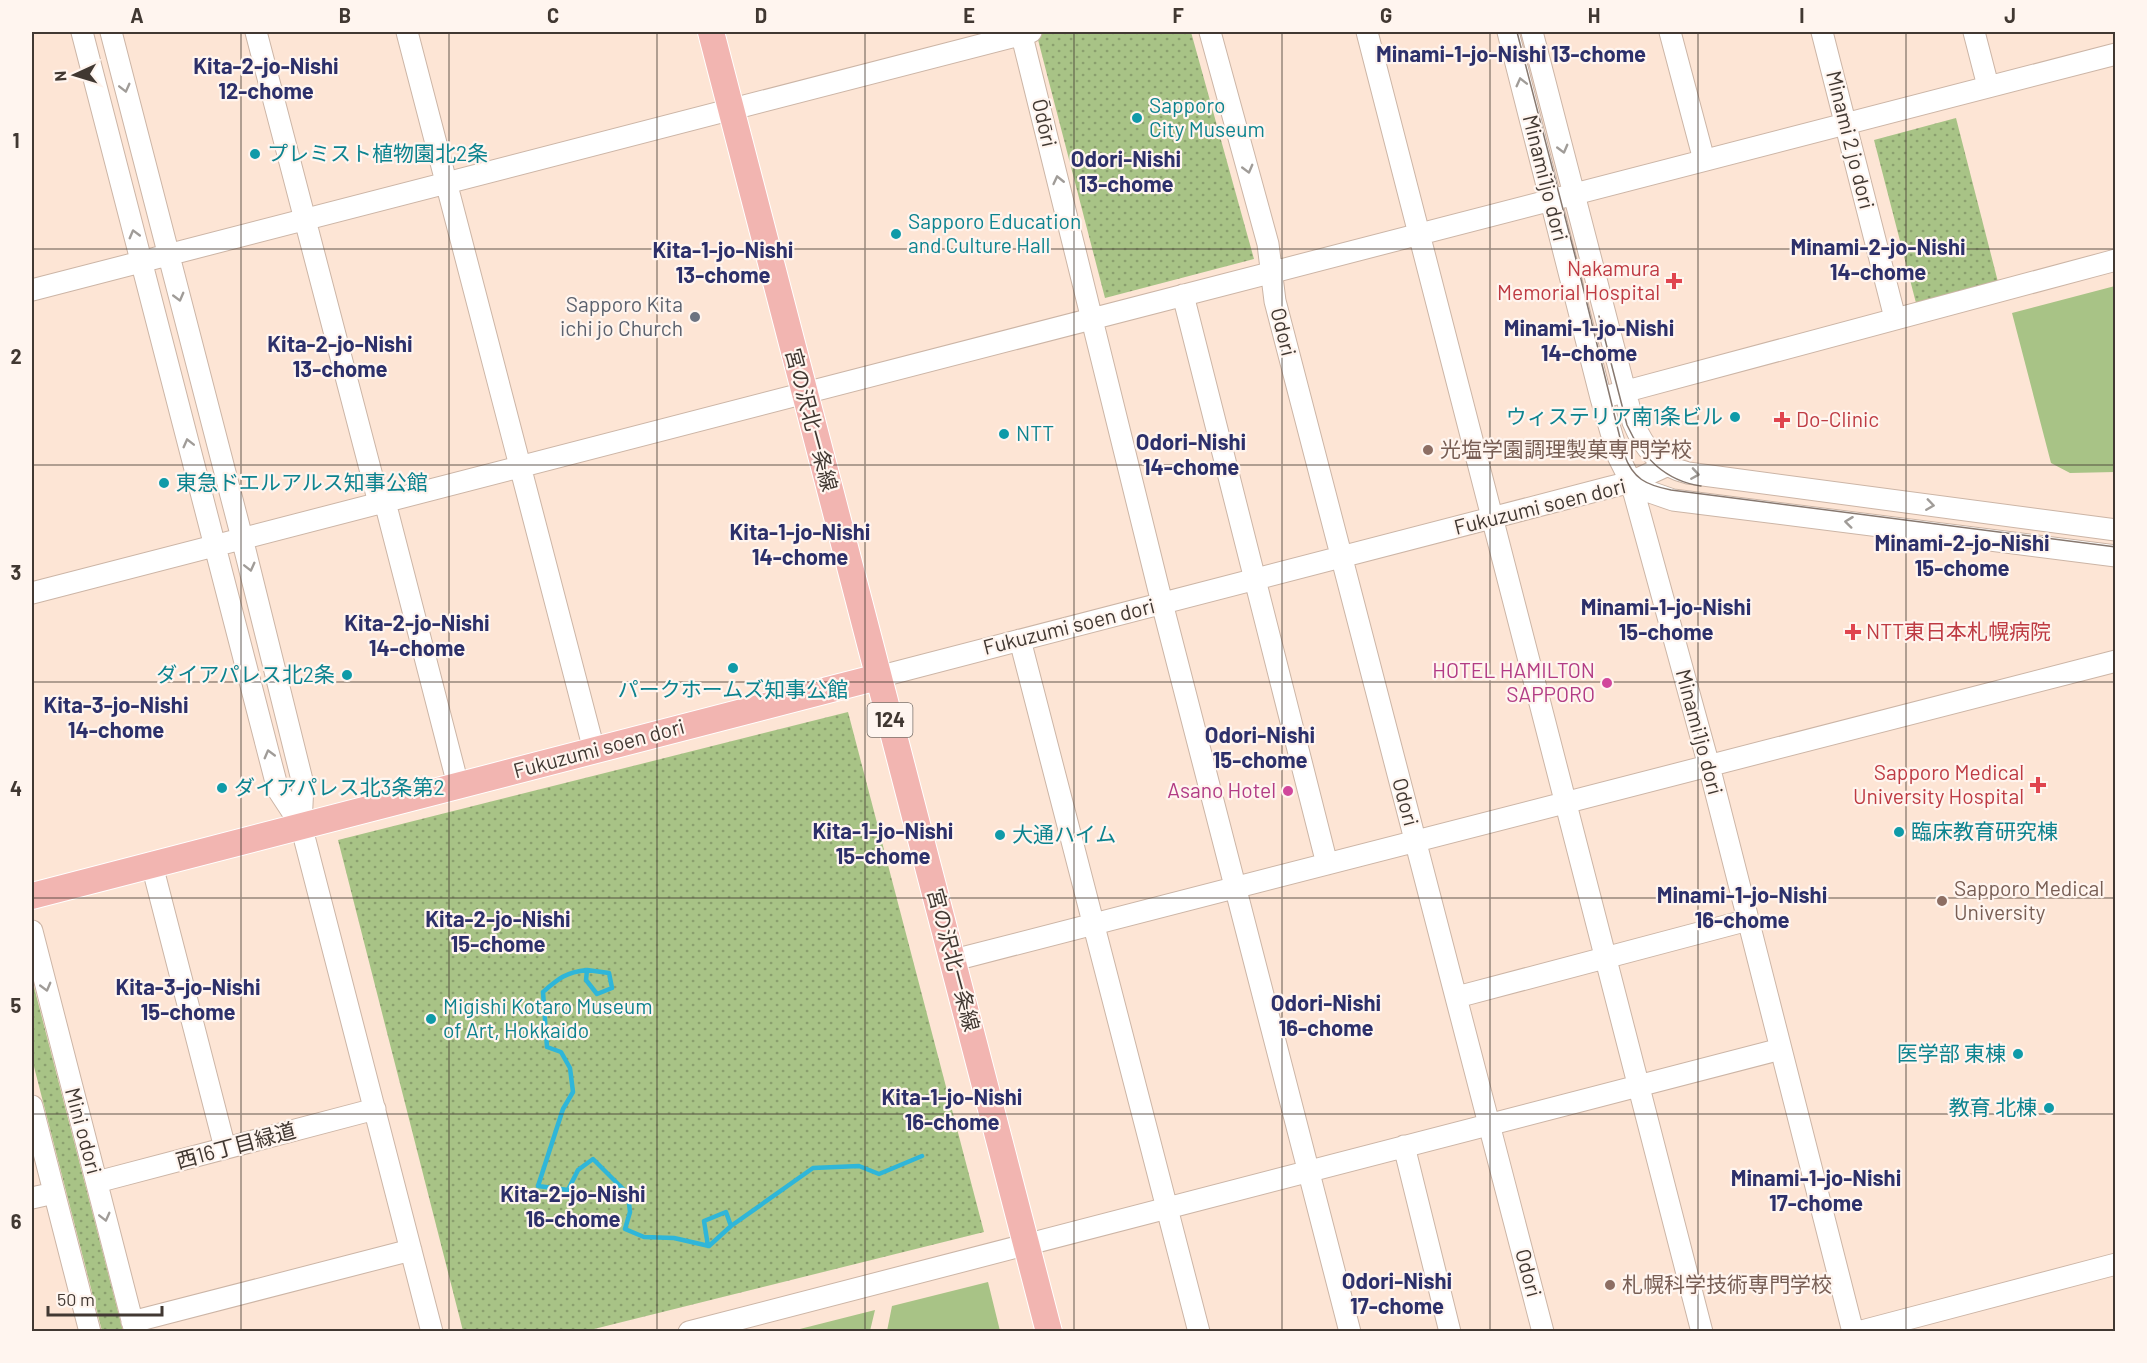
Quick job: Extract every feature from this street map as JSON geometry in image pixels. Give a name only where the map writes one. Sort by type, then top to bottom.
[{"type":"main road","name":"宮の沢北一条線","points":[[711,32],[1049,1332]]},
{"type":"main road","name":"Fukuzumi soen dori","points":[[32,896],[878,677]]},
{"type":"street","points":[[82,32],[278,790],[302,825]]},
{"type":"street","points":[[111,32],[243,538],[303,784],[302,825],[432,1332]]},
{"type":"street","points":[[256,32],[458,786]]},
{"type":"street","points":[[407,32],[594,750]]},
{"type":"street","points":[[32,290],[1025,32]]},
{"type":"street","name":"Ōdōri","points":[[1025,32],[1091,319],[1350,1332]]},
{"type":"street","points":[[1210,32],[1268,244],[1271,272]]},
{"type":"street","points":[[1367,32],[1702,1332]]},
{"type":"street","name":"Minami1jo dori","points":[[1508,32],[1601,398],[1618,456],[1631,482],[1708,765],[1853,1332]]},
{"type":"street","name":"Minami1jo dori","points":[[1532,32],[1625,391],[1634,422],[1646,447]]},
{"type":"street","points":[[1670,32],[1704,160]]},
{"type":"street","name":"Minami 2 jo dori","points":[[1822,32],[1896,318]]},
{"type":"street","points":[[1974,32],[1988,86]]},
{"type":"street","points":[[32,593],[2115,54]]},
{"type":"street","points":[[1601,398],[2115,260]]},
{"type":"street","name":"Odori","points":[[1271,272],[1275,301],[1543,1332]]},
{"type":"street","points":[[1183,295],[1328,864]]},
{"type":"street","points":[[1646,447],[1666,466],[1688,473],[2115,530]]},
{"type":"street","points":[[1631,482],[1645,454],[1646,447]]},
{"type":"street","points":[[1631,482],[1666,466]]},
{"type":"street","name":"Fukuzumi soen dori","points":[[878,677],[1631,482],[1673,500],[2115,556]]},
{"type":"street","points":[[1020,640],[1199,1332]]},
{"type":"street","points":[[954,960],[2115,661]]},
{"type":"street","points":[[152,865],[225,1148]]},
{"type":"street","points":[[1457,997],[1748,920]]},
{"type":"street","name":"Mini odori","points":[[32,931],[134,1327]]},
{"type":"street","points":[[689,1332],[1780,1049]]},
{"type":"street","name":"Mini odori","points":[[32,1106],[90,1332]]},
{"type":"street","name":"西16丁目緑道","points":[[96,1182],[375,1109]]},
{"type":"street","points":[[1404,1146],[1450,1332]]},
{"type":"street","points":[[32,1198],[54,1193]]},
{"type":"street","points":[[134,1327],[411,1250]]},
{"type":"street","points":[[1858,1332],[2115,1264]]},
{"type":"green space","points":[[1036,32],[1191,32],[1254,259],[1105,298]]},
{"type":"green space","points":[[1956,118],[1998,282],[1916,303],[1874,140]]},
{"type":"green space","points":[[2115,286],[2115,472],[2070,473],[2051,463],[2012,313]]},
{"type":"green space","points":[[848,712],[984,1232],[586,1331],[463,1331],[338,840]]},
{"type":"green space","points":[[32,979],[123,1331],[102,1331],[32,1059]]},
{"type":"green space","points":[[988,1282],[1000,1331],[887,1331],[892,1306]]},
{"type":"green space","points":[[875,1310],[870,1331],[792,1331]]},
{"type":"waterway","points":[[587,970],[609,973],[612,988],[597,994],[586,980],[587,970],[573,972],[553,983],[543,992],[547,1047],[561,1052],[570,1068],[573,1092],[563,1109],[538,1186],[568,1190],[578,1170],[593,1159],[628,1194],[630,1212],[625,1229],[644,1237],[674,1238],[709,1246],[731,1226],[813,1168],[859,1166],[879,1174],[922,1156]]},
{"type":"waterway","points":[[708,1246],[704,1221],[726,1212],[731,1226]]},
{"type":"tram line","points":[[1517,32],[1624,454],[1636,475],[1654,486],[1671,490],[2116,547]]},
{"type":"tram line","points":[[1599,316],[1627,425],[1639,447],[1665,473],[1676,479],[1701,486]]},
{"type":"place","name":"Sapporo City Museum","points":[[1137,118]]},
{"type":"place","name":"プレミスト植物園北2条","points":[[255,154]]},
{"type":"place","name":"Sapporo Education and Culture Hall","points":[[896,234]]},
{"type":"place","name":"Nakamura Memorial Hospital","points":[[1674,281]]},
{"type":"place","name":"Sapporo Kita ichi jo Church","points":[[695,317]]},
{"type":"place","name":"ウィステリア南1条ビル","points":[[1735,417]]},
{"type":"place","name":"Do-Clinic","points":[[1782,420]]},
{"type":"place","name":"NTT","points":[[1004,434]]},
{"type":"place","name":"光塩学園調理製菓専門学校","points":[[1428,450]]},
{"type":"place","name":"東急ドエルアルス知事公館","points":[[164,483]]},
{"type":"place","name":"NTT東日本札幌病院","points":[[1853,632]]},
{"type":"place","name":"パークホームズ知事公館","points":[[733,668]]},
{"type":"place","name":"ダイアパレス北2条","points":[[347,675]]},
{"type":"place","name":"HOTEL HAMILTON SAPPORO","points":[[1607,683]]},
{"type":"place","name":"Sapporo Medical University Hospital","points":[[2038,785]]},
{"type":"place","name":"ダイアパレス北3条第2","points":[[222,788]]},
{"type":"place","name":"Asano Hotel","points":[[1288,791]]},
{"type":"place","name":"臨床教育研究棟","points":[[1899,832]]},
{"type":"place","name":"大通ハイム","points":[[1000,835]]},
{"type":"place","name":"Sapporo Medical University","points":[[1942,901]]},
{"type":"place","name":"Migishi Kotaro Museum of Art, Hokkaido","points":[[431,1019]]},
{"type":"place","name":"医学部 東棟","points":[[2018,1054]]},
{"type":"place","name":"教育 北棟","points":[[2049,1108]]},
{"type":"place","name":"札幌科学技術専門学校","points":[[1610,1285]]},
{"type":"district","name":"Minami-1-jo-Nishi 13-chome","points":[[1511,54]]},
{"type":"district","name":"Kita-2-jo-Nishi 12-chome","points":[[266,78]]},
{"type":"district","name":"Odori-Nishi 13-chome","points":[[1126,172]]},
{"type":"district","name":"Minami-2-jo-Nishi 14-chome","points":[[1878,260]]},
{"type":"district","name":"Kita-1-jo-Nishi 13-chome","points":[[723,262]]},
{"type":"district","name":"Minami-1-jo-Nishi 14-chome","points":[[1589,340]]},
{"type":"district","name":"Kita-2-jo-Nishi 13-chome","points":[[340,356]]},
{"type":"district","name":"Odori-Nishi 14-chome","points":[[1191,455]]},
{"type":"district","name":"Kita-1-jo-Nishi 14-chome","points":[[800,544]]},
{"type":"district","name":"Minami-2-jo-Nishi 15-chome","points":[[1962,556]]},
{"type":"district","name":"Minami-1-jo-Nishi 15-chome","points":[[1666,620]]},
{"type":"district","name":"Kita-2-jo-Nishi 14-chome","points":[[417,636]]},
{"type":"district","name":"Kita-3-jo-Nishi 14-chome","points":[[116,718]]},
{"type":"district","name":"Odori-Nishi 15-chome","points":[[1260,748]]},
{"type":"district","name":"Kita-1-jo-Nishi 15-chome","points":[[883,844]]},
{"type":"district","name":"Minami-1-jo-Nishi 16-chome","points":[[1742,908]]},
{"type":"district","name":"Kita-2-jo-Nishi 15-chome","points":[[498,932]]},
{"type":"district","name":"Kita-3-jo-Nishi 15-chome","points":[[188,1000]]},
{"type":"district","name":"Odori-Nishi 16-chome","points":[[1326,1016]]},
{"type":"district","name":"Kita-1-jo-Nishi 16-chome","points":[[952,1110]]},
{"type":"district","name":"Minami-1-jo-Nishi 17-chome","points":[[1816,1190]]},
{"type":"district","name":"Kita-2-jo-Nishi 16-chome","points":[[573,1206]]},
{"type":"district","name":"Odori-Nishi 17-chome","points":[[1397,1294]]}]
